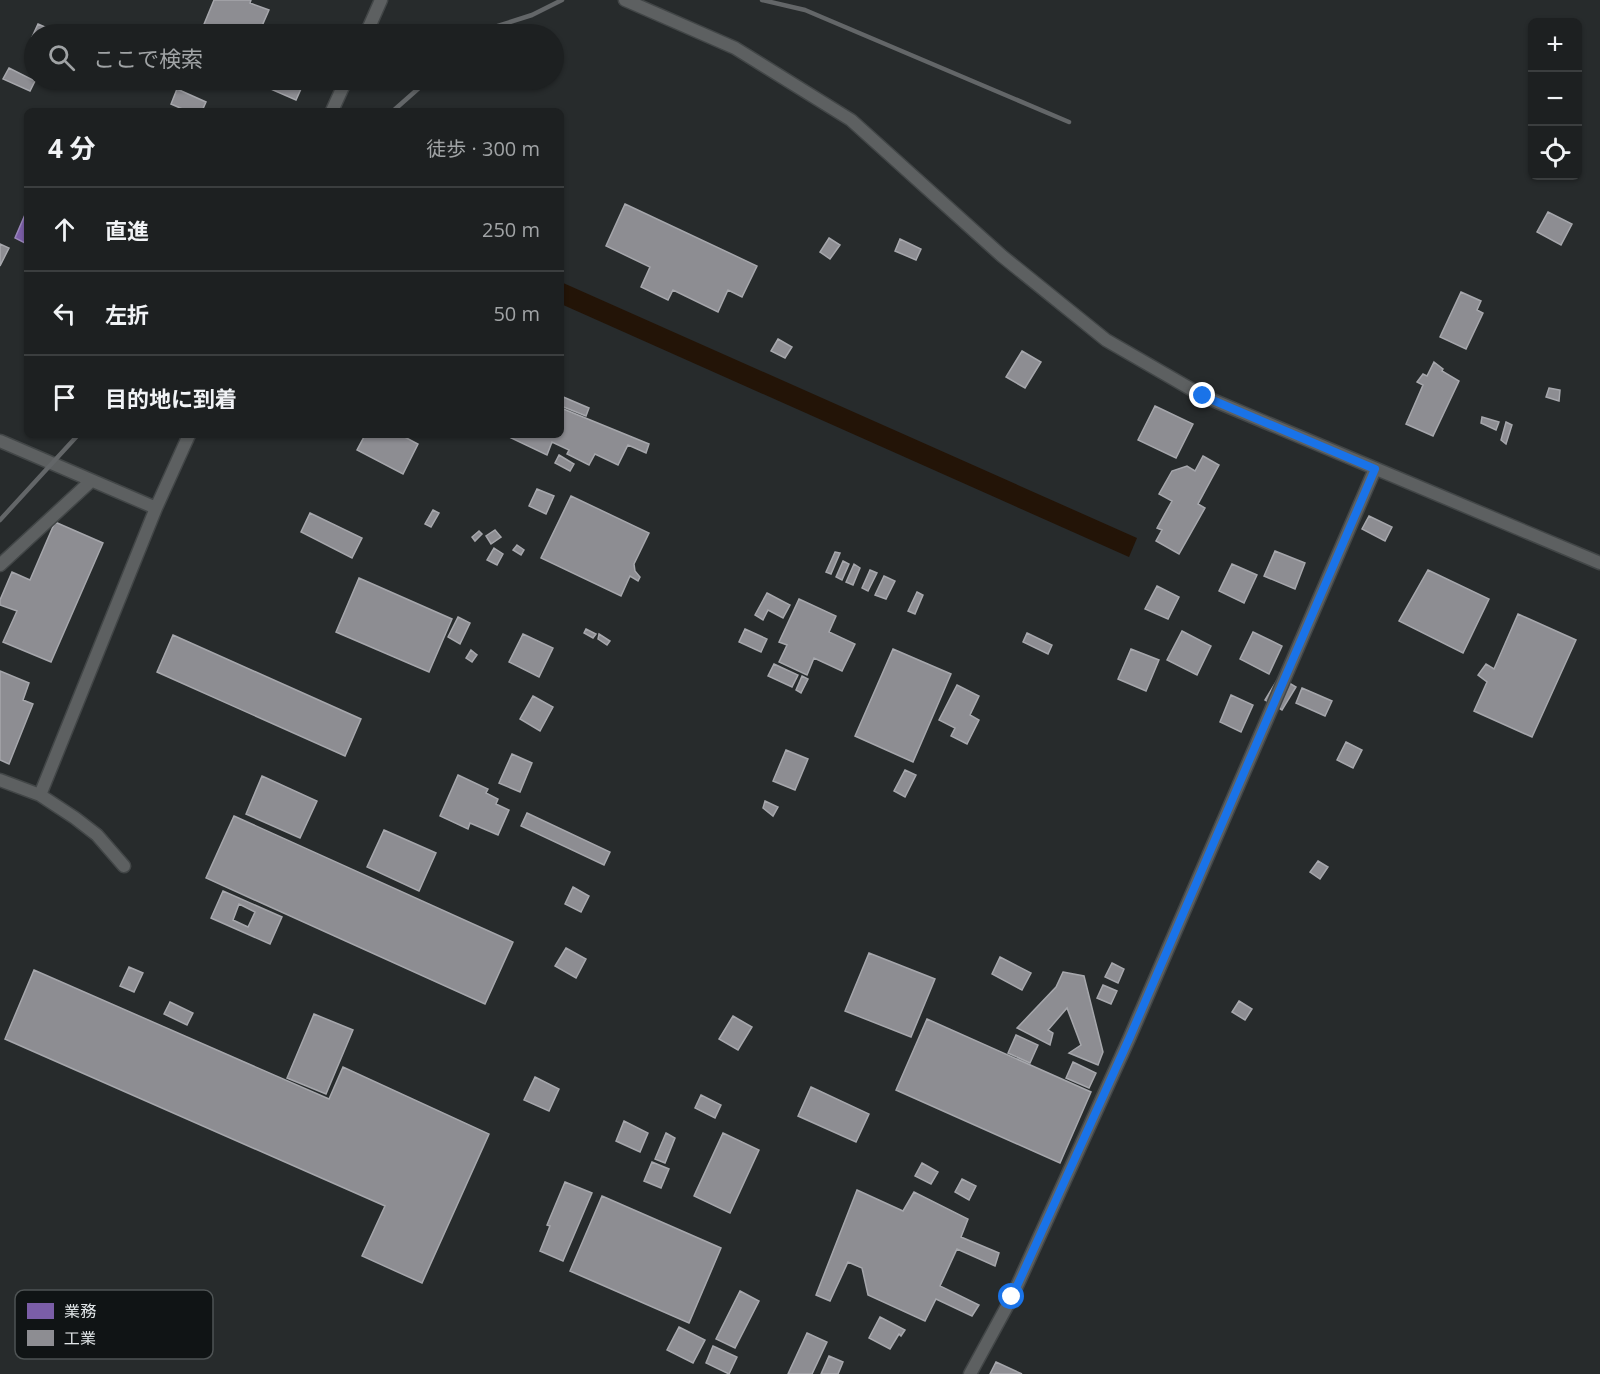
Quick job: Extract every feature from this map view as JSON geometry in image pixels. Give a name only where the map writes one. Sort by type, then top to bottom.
[{"type":"lane","points":[[370,24],[381,0]]},
{"type":"lane","points":[[625,0],[735,48],[851,120],[1002,256],[1106,340],[1203,396],[1600,563]]},
{"type":"lane","points":[[333,108],[341,90]]},
{"type":"lane","points":[[40,795],[156,508],[188,438]]},
{"type":"lane","points":[[0,441],[156,508]]},
{"type":"lane","points":[[970,1374],[1012,1297],[1125,1050],[1375,469]]},
{"type":"lane","points":[[0,565],[91,480]]},
{"type":"lane","points":[[0,780],[40,795],[97,835],[123,866]]},
{"type":"shaded area","points":[[564,283],[1137,538],[1129,557],[564,305]]},
{"type":"building: 業務","points":[[24,217],[24,242],[15,238]]},
{"type":"building: 工業","points":[[214,0],[251,0],[250,3],[269,10],[263,24],[204,24]]},
{"type":"building: 工業","points":[[9,68],[24,76],[24,88],[3,79]]},
{"type":"building: 工業","points":[[177,90],[206,102],[203,108],[180,108],[171,104]]},
{"type":"building: 工業","points":[[273,90],[300,90],[296,100]]},
{"type":"building: 工業","points":[[625,204],[757,266],[742,297],[728,290],[718,312],[673,290],[668,300],[641,287],[650,267],[606,246]]},
{"type":"building: 工業","points":[[1548,212],[1572,224],[1561,245],[1537,232]]},
{"type":"building: 工業","points":[[829,238],[840,245],[830,259],[820,252]]},
{"type":"building: 工業","points":[[900,239],[921,249],[916,260],[895,251]]},
{"type":"building: 工業","points":[[0,244],[9,248],[0,266]]},
{"type":"building: 工業","points":[[1461,292],[1481,301],[1477,310],[1483,313],[1466,349],[1440,337]]},
{"type":"building: 工業","points":[[778,339],[792,347],[785,358],[771,351]]},
{"type":"building: 工業","points":[[1022,351],[1041,362],[1025,388],[1006,377]]},
{"type":"building: 工業","points":[[1434,362],[1443,369],[1442,371],[1459,381],[1433,436],[1406,424],[1423,385],[1417,382],[1423,374],[1427,376]]},
{"type":"building: 工業","points":[[1549,388],[1560,390],[1559,401],[1546,397]]},
{"type":"building: 工業","points":[[564,397],[589,408],[586,416],[564,407]]},
{"type":"building: 工業","points":[[1155,406],[1193,424],[1176,458],[1138,440]]},
{"type":"building: 工業","points":[[564,409],[649,444],[646,453],[628,445],[618,465],[595,454],[589,465],[567,454],[569,450],[552,442],[547,455],[511,438],[564,438]]},
{"type":"building: 工業","points":[[1482,417],[1499,422],[1496,430],[1481,423]]},
{"type":"building: 工業","points":[[1506,422],[1512,425],[1506,444],[1501,440]]},
{"type":"building: 工業","points":[[363,438],[407,438],[418,444],[403,474],[357,450]]},
{"type":"building: 工業","points":[[559,455],[574,464],[570,471],[555,463]]},
{"type":"building: 工業","points":[[1203,456],[1219,465],[1198,504],[1205,508],[1179,554],[1156,541],[1162,530],[1157,528],[1172,501],[1159,494],[1172,471],[1187,466],[1195,471]]},
{"type":"building: 工業","points":[[537,489],[554,496],[546,514],[529,506]]},
{"type":"building: 工業","points":[[571,496],[649,533],[634,564],[635,571],[640,577],[638,581],[630,576],[621,596],[541,558]]},
{"type":"building: 工業","points":[[433,510],[439,513],[431,527],[425,524]]},
{"type":"building: 工業","points":[[310,513],[362,538],[352,558],[301,532]]},
{"type":"building: 工業","points":[[1369,516],[1392,527],[1385,541],[1362,529]]},
{"type":"building: 工業","points":[[55,522],[103,543],[51,662],[3,642],[17,611],[0,605],[0,600],[12,572],[30,580]]},
{"type":"building: 工業","points":[[495,530],[501,537],[491,544],[486,536]]},
{"type":"building: 工業","points":[[479,531],[482,534],[475,541],[472,537]]},
{"type":"building: 工業","points":[[517,545],[524,550],[521,555],[513,550]]},
{"type":"building: 工業","points":[[494,548],[503,554],[497,565],[487,560]]},
{"type":"building: 工業","points":[[1275,551],[1305,563],[1295,589],[1264,576]]},
{"type":"building: 工業","points":[[835,552],[840,553],[831,574],[826,572]]},
{"type":"building: 工業","points":[[843,561],[849,564],[842,580],[836,577]]},
{"type":"building: 工業","points":[[854,564],[860,568],[853,585],[846,582]]},
{"type":"building: 工業","points":[[1232,564],[1257,575],[1244,603],[1219,591]]},
{"type":"building: 工業","points":[[870,570],[877,573],[868,591],[862,588]]},
{"type":"building: 工業","points":[[1428,570],[1489,599],[1463,653],[1399,621]]},
{"type":"building: 工業","points":[[884,576],[895,581],[886,599],[875,595]]},
{"type":"building: 工業","points":[[359,578],[452,619],[429,672],[336,632]]},
{"type":"building: 工業","points":[[1157,586],[1179,597],[1168,619],[1145,609]]},
{"type":"building: 工業","points":[[917,592],[923,595],[915,614],[908,611]]},
{"type":"building: 工業","points":[[767,593],[790,605],[783,618],[768,610],[763,620],[755,615]]},
{"type":"building: 工業","points":[[799,599],[836,616],[829,632],[855,644],[842,671],[814,658],[807,675],[779,662],[787,645],[779,642]]},
{"type":"building: 工業","points":[[1518,614],[1576,640],[1532,737],[1474,711],[1487,682],[1478,675],[1486,664],[1494,669]]},
{"type":"building: 工業","points":[[458,617],[470,623],[460,644],[448,637]]},
{"type":"building: 工業","points":[[586,629],[596,634],[593,638],[584,633]]},
{"type":"building: 工業","points":[[745,629],[767,639],[761,652],[739,642]]},
{"type":"building: 工業","points":[[1182,631],[1211,646],[1197,675],[1167,660]]},
{"type":"building: 工業","points":[[1253,632],[1282,646],[1269,674],[1240,659]]},
{"type":"building: 工業","points":[[1027,633],[1052,645],[1048,654],[1023,642]]},
{"type":"building: 工業","points":[[523,634],[553,648],[539,677],[509,662]]},
{"type":"building: 工業","points":[[599,634],[610,641],[607,645],[598,639]]},
{"type":"building: 工業","points":[[173,635],[361,719],[345,756],[157,672]]},
{"type":"building: 工業","points":[[893,649],[951,674],[913,762],[855,736]]},
{"type":"building: 工業","points":[[1131,649],[1159,660],[1146,691],[1118,679]]},
{"type":"building: 工業","points":[[471,650],[477,655],[472,662],[466,658]]},
{"type":"building: 工業","points":[[774,664],[798,675],[792,687],[768,676]]},
{"type":"building: 工業","points":[[0,671],[29,683],[23,700],[33,704],[9,764],[0,760]]},
{"type":"building: 工業","points":[[802,676],[808,679],[801,693],[796,690]]},
{"type":"building: 工業","points":[[1279,677],[1296,687],[1282,710],[1265,700]]},
{"type":"building: 工業","points":[[957,685],[979,696],[970,715],[979,720],[967,744],[951,736],[955,728],[939,720]]},
{"type":"building: 工業","points":[[1302,688],[1332,701],[1325,716],[1296,703]]},
{"type":"building: 工業","points":[[1231,695],[1253,705],[1241,732],[1220,722]]},
{"type":"building: 工業","points":[[533,696],[553,707],[540,731],[520,719]]},
{"type":"building: 工業","points":[[1346,742],[1362,750],[1353,768],[1337,760]]},
{"type":"building: 工業","points":[[786,750],[808,759],[795,790],[773,781]]},
{"type":"building: 工業","points":[[512,754],[532,763],[520,792],[499,783]]},
{"type":"building: 工業","points":[[905,770],[916,775],[905,797],[894,791]]},
{"type":"building: 工業","points":[[458,775],[488,789],[486,793],[498,799],[496,804],[509,810],[498,835],[470,823],[468,829],[440,816]]},
{"type":"building: 工業","points":[[262,776],[317,801],[300,838],[246,814]]},
{"type":"building: 工業","points":[[765,801],[778,807],[773,816],[763,808]]},
{"type":"building: 工業","points":[[527,813],[610,852],[604,865],[521,826]]},
{"type":"building: 工業","points":[[234,816],[513,942],[485,1004],[206,878]]},
{"type":"building: 工業","points":[[384,830],[436,853],[419,891],[367,867]]},
{"type":"building: 工業","points":[[1318,861],[1328,867],[1320,879],[1310,872]]},
{"type":"building: 工業","points":[[573,887],[589,896],[581,912],[565,904]]},
{"type":"building: 工業","points":[[223,891],[282,917],[270,944],[211,918]],"holes":[[[239,904],[255,912],[248,927],[233,920]]]},
{"type":"building: 工業","points":[[566,948],[586,959],[576,978],[555,966]]},
{"type":"building: 工業","points":[[869,953],[935,979],[911,1037],[845,1011]]},
{"type":"building: 工業","points":[[1000,957],[1031,973],[1022,990],[992,974]]},
{"type":"building: 工業","points":[[1112,963],[1124,969],[1118,983],[1105,977]]},
{"type":"building: 工業","points":[[129,967],[143,973],[134,992],[120,986]]},
{"type":"building: 工業","points":[[34,970],[329,1099],[343,1067],[489,1134],[422,1283],[362,1256],[385,1206],[5,1039]]},
{"type":"building: 工業","points":[[1063,972],[1084,976],[1103,1052],[1098,1065],[1069,1053],[1081,1045],[1067,1008],[1048,1030],[1053,1033],[1050,1045],[1017,1028],[1056,987]]},
{"type":"building: 工業","points":[[1103,985],[1117,991],[1111,1004],[1097,998]]},
{"type":"building: 工業","points":[[1239,1001],[1252,1009],[1245,1020],[1232,1012]]},
{"type":"building: 工業","points":[[170,1002],[193,1013],[187,1025],[164,1014]]},
{"type":"building: 工業","points":[[314,1014],[353,1030],[326,1094],[287,1078]]},
{"type":"building: 工業","points":[[733,1016],[752,1027],[738,1050],[719,1039]]},
{"type":"building: 工業","points":[[927,1019],[1091,1092],[1060,1163],[896,1090]]},
{"type":"building: 工業","points":[[1016,1035],[1038,1045],[1030,1063],[1008,1053]]},
{"type":"building: 工業","points":[[1073,1062],[1096,1073],[1089,1088],[1066,1078]]},
{"type":"building: 工業","points":[[535,1077],[559,1089],[549,1111],[524,1100]]},
{"type":"building: 工業","points":[[811,1087],[869,1114],[856,1142],[798,1116]]},
{"type":"building: 工業","points":[[701,1095],[721,1105],[715,1118],[695,1108]]},
{"type":"building: 工業","points":[[624,1121],[648,1133],[640,1152],[616,1141]]},
{"type":"building: 工業","points":[[666,1133],[675,1138],[665,1163],[655,1159]]},
{"type":"building: 工業","points":[[723,1133],[759,1150],[730,1213],[694,1196]]},
{"type":"building: 工業","points":[[652,1162],[669,1169],[661,1188],[644,1181]]},
{"type":"building: 工業","points":[[922,1163],[938,1172],[931,1184],[915,1176]]},
{"type":"building: 工業","points":[[962,1179],[976,1186],[969,1200],[955,1192]]},
{"type":"building: 工業","points":[[565,1182],[592,1193],[563,1261],[540,1251],[550,1226],[547,1225]]},
{"type":"building: 工業","points":[[857,1190],[903,1211],[914,1192],[968,1219],[961,1237],[999,1253],[995,1266],[957,1249],[940,1286],[979,1305],[972,1316],[936,1299],[925,1321],[868,1295],[862,1268],[848,1262],[830,1301],[816,1295]]},
{"type":"building: 工業","points":[[602,1196],[721,1248],[689,1323],[570,1271]]},
{"type":"building: 工業","points":[[740,1291],[759,1301],[735,1348],[716,1339]]},
{"type":"building: 工業","points":[[880,1317],[905,1330],[901,1336],[899,1334],[890,1349],[869,1338]]},
{"type":"building: 工業","points":[[679,1327],[705,1340],[693,1363],[667,1350]]},
{"type":"building: 工業","points":[[807,1333],[827,1342],[812,1374],[788,1374]]},
{"type":"building: 工業","points":[[713,1346],[737,1357],[729,1374],[706,1363]]},
{"type":"building: 工業","points":[[829,1356],[843,1362],[838,1374],[821,1374]]},
{"type":"building: 工業","points":[[996,1362],[1022,1374],[990,1374]]},
{"type":"railway","points":[[504,24],[532,15],[562,0]]},
{"type":"railway","points":[[762,0],[805,10],[1069,122]]},
{"type":"railway","points":[[396,108],[417,90]]},
{"type":"railway","points":[[0,520],[75,438]]},
{"type":"route","points":[[1012,1297],[1129,1039],[1375,469],[1203,396]]}]
